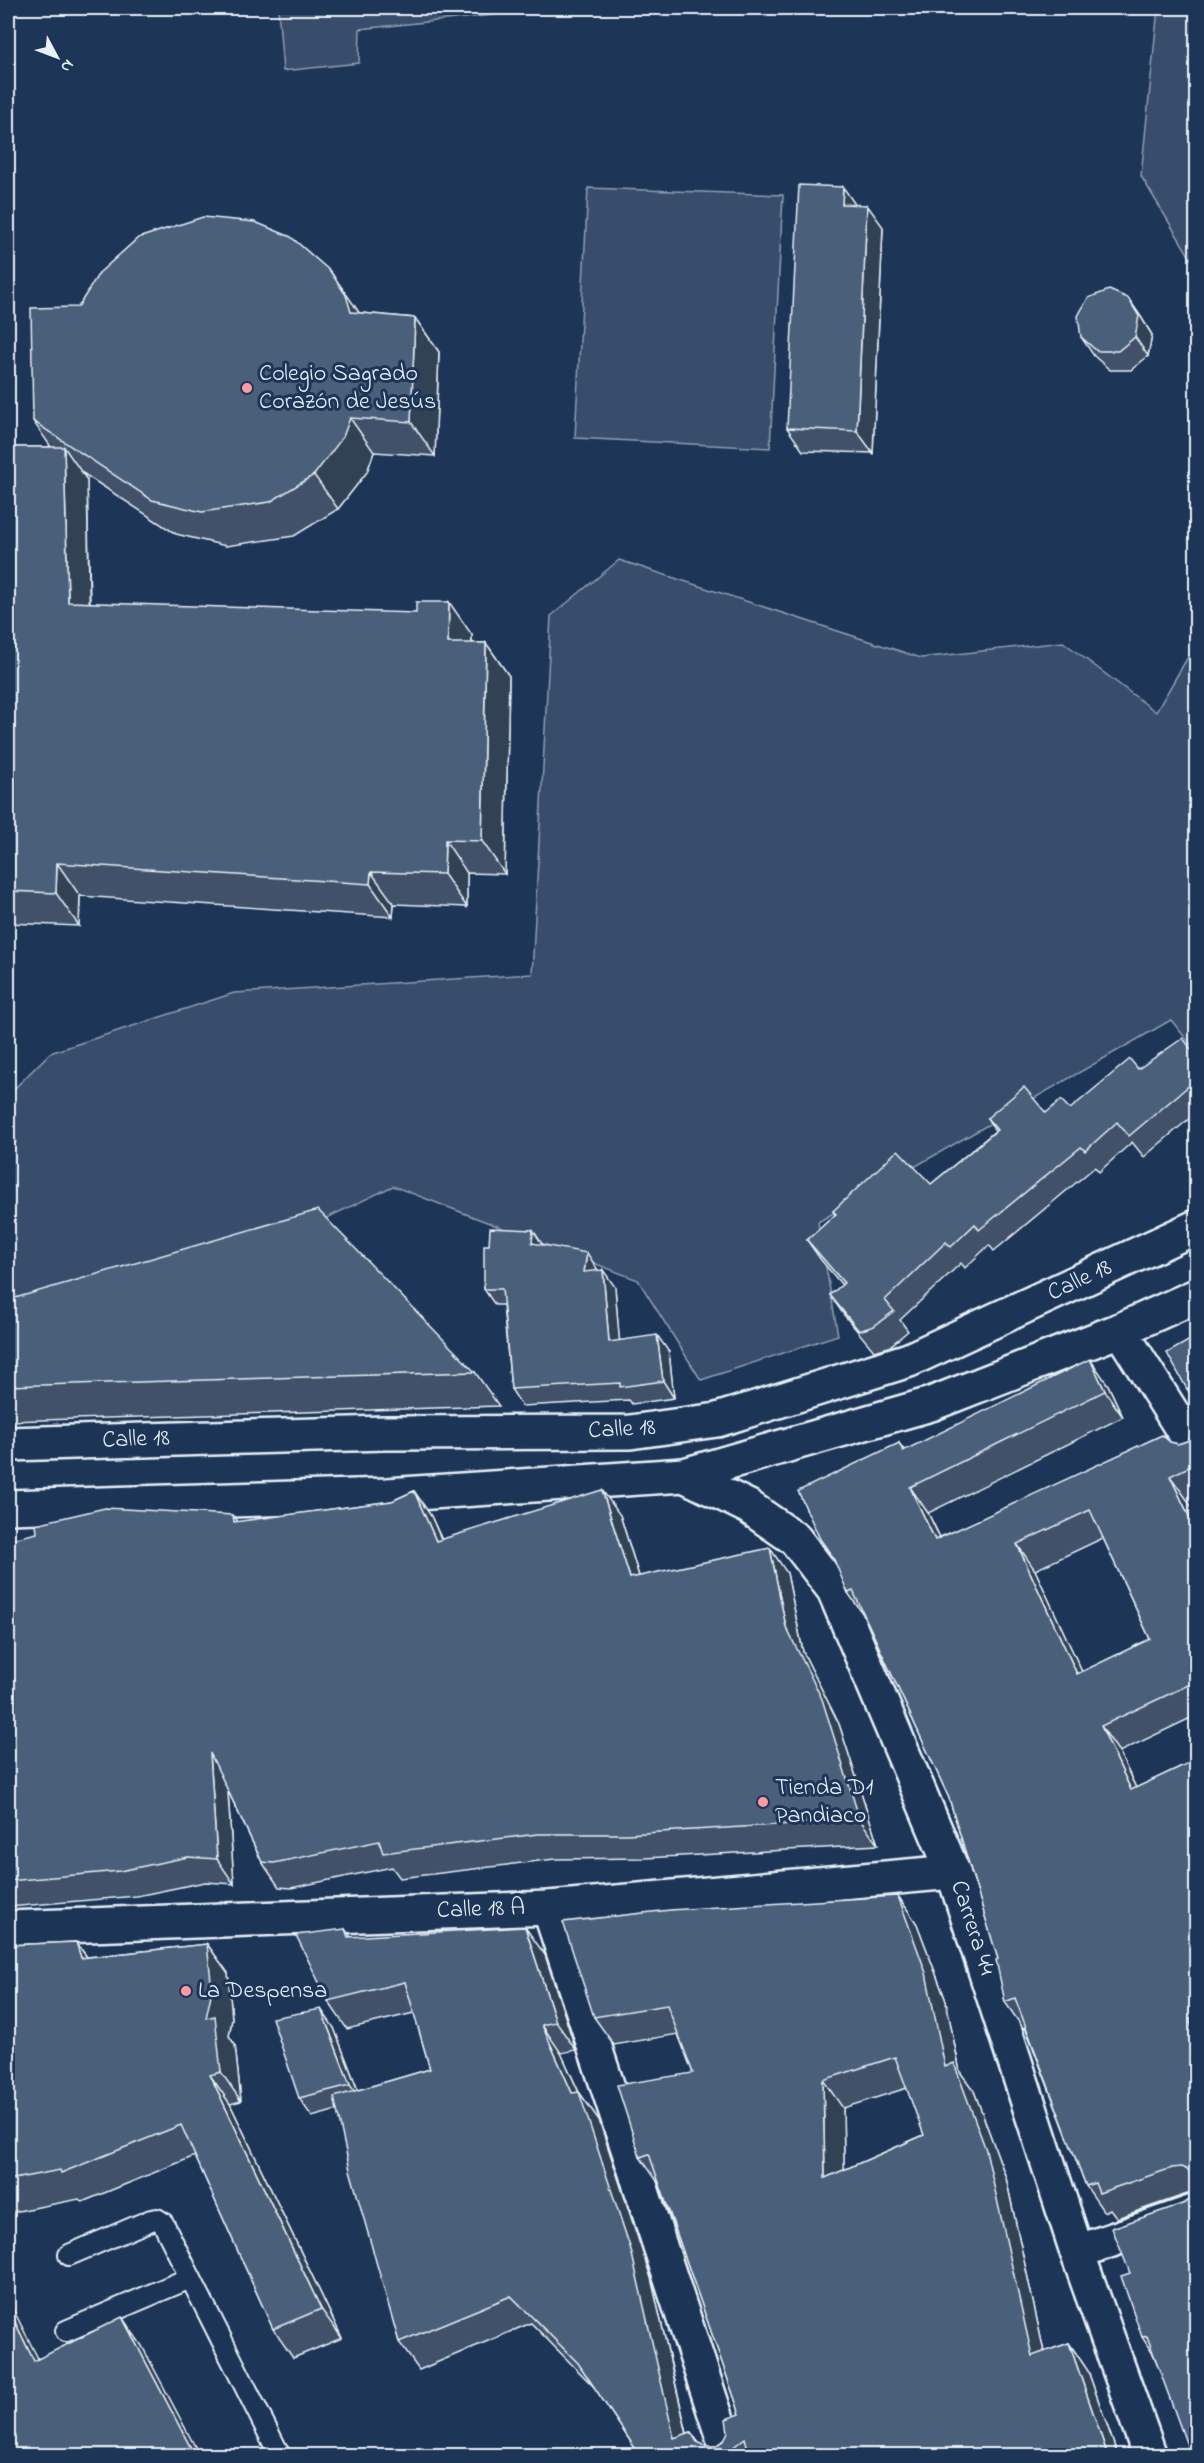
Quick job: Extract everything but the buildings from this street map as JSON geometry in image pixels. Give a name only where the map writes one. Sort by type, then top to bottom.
[{"type":"street","name":"Calle 18","points":[[8,1444],[385,1434],[630,1432],[717,1420],[909,1360],[1197,1227]]},
{"type":"street","name":"Calle 18","points":[[8,1507],[387,1495],[684,1475],[931,1404],[1120,1330],[1197,1296]]},
{"type":"street","points":[[1120,1330],[1197,1451]]},
{"type":"street","name":"Carrera 44","points":[[684,1475],[749,1507],[795,1539],[834,1590],[953,1872],[1077,2252],[1150,2456]]},
{"type":"street","name":"Calle 18 A","points":[[8,1928],[549,1908],[953,1872]]},
{"type":"street","points":[[549,1908],[729,2456]]},
{"type":"street","points":[[1077,2252],[1197,2211]]},
{"type":"lane","points":[[69,2255],[157,2219],[163,2223],[280,2456]]},
{"type":"lane","points":[[66,2331],[190,2278]]},
{"type":"shaded area","points":[[278,8],[550,9],[360,29],[359,63],[283,71]]},
{"type":"shaded area","points":[[1158,8],[1196,8],[1196,267],[1141,176]]},
{"type":"shaded area","points":[[588,188],[783,195],[770,448],[575,438]]},
{"type":"shaded area","points":[[619,560],[921,658],[1063,642],[1156,712],[1196,643],[1196,1051],[1171,1020],[818,1222],[838,1335],[701,1380],[638,1280],[393,1186],[171,1293],[8,1307],[8,1148],[16,1142],[8,1116],[8,1095],[50,1053],[234,993],[532,974],[551,616]]},
{"type":"place","name":"Colegio Sagrado Corazón de Jesús","points":[[247,388]]},
{"type":"place","name":"Tienda D1 Pandiaco","points":[[763,1802]]},
{"type":"place","name":"La Despensa","points":[[186,1991]]}]
